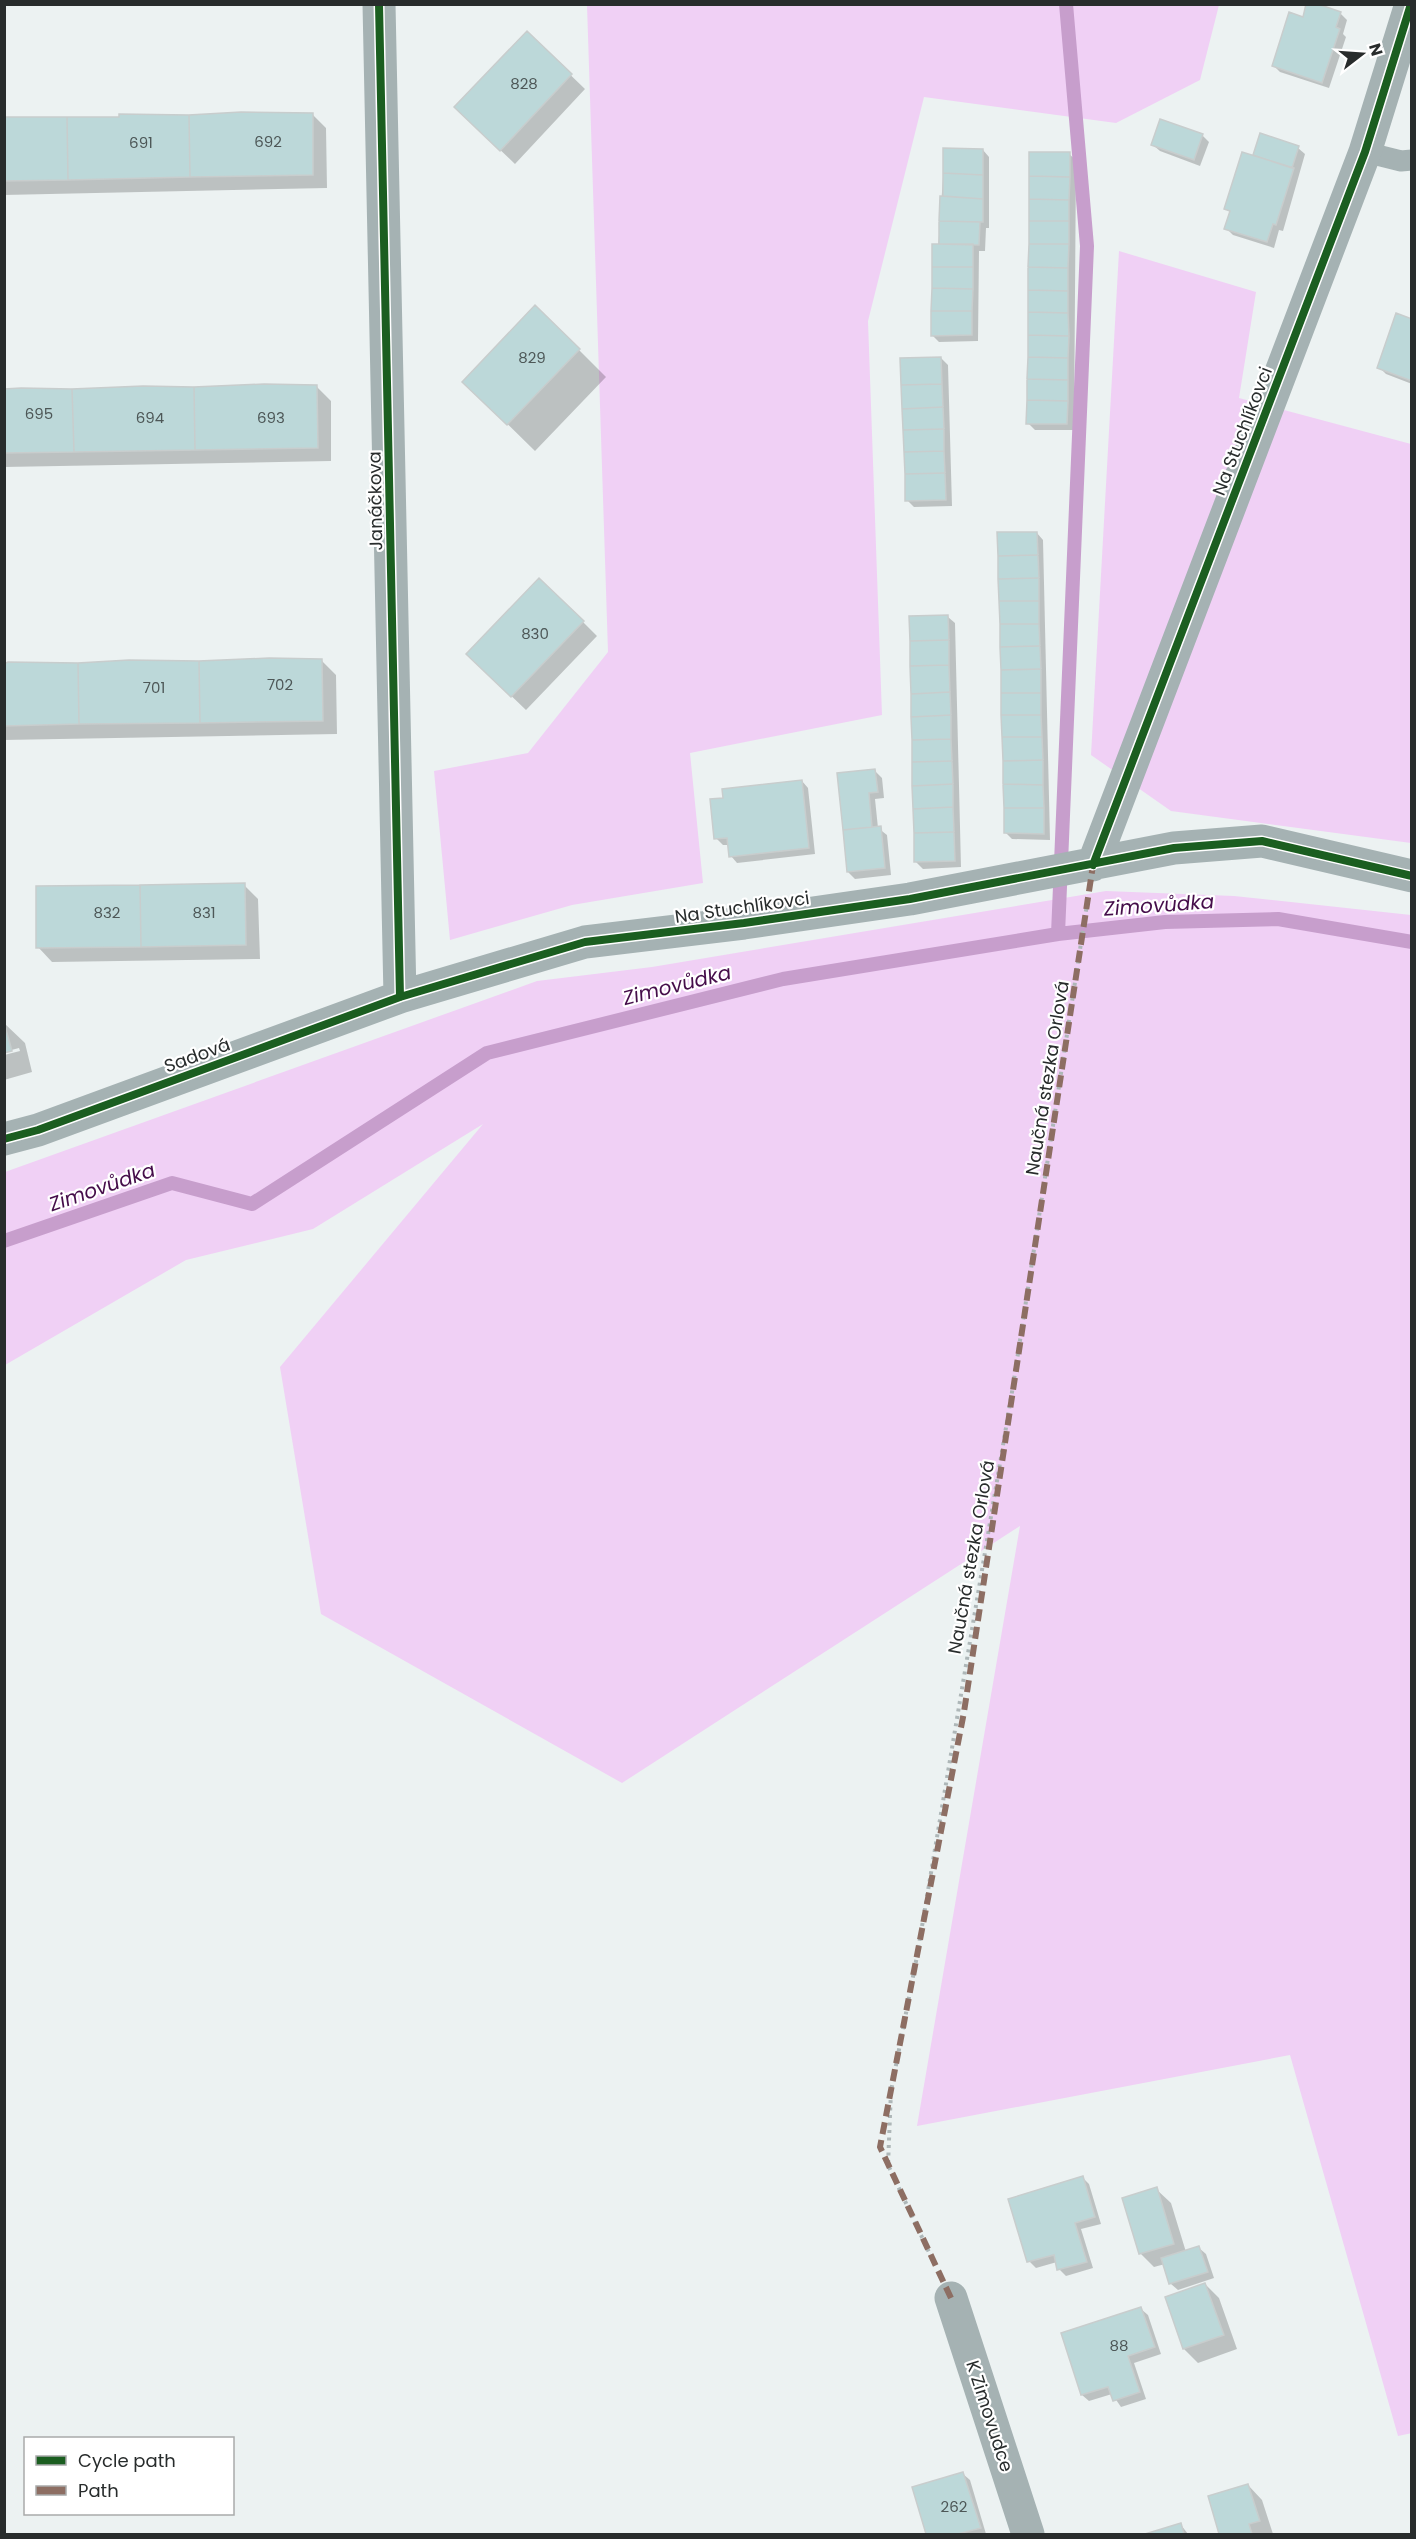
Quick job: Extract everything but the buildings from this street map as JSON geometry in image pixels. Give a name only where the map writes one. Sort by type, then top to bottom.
[{"type":"street","name":"Janáčkova","points":[[379,4],[400,997]]},
{"type":"street","name":"Na Stuchlíkovci","points":[[1091,880],[1365,152],[1411,4]]},
{"type":"street","name":"Na Stuchlíkovci","points":[[400,997],[585,942],[910,898],[1091,880],[1174,848],[1262,842],[1412,876]]},
{"type":"street","name":"Sadová","points":[[4,1139],[38,1130],[400,997]]},
{"type":"street","name":"K Zimovudce","points":[[951,2298],[1028,2535]]},
{"type":"lane","points":[[1365,152],[1401,161],[1412,160]]},
{"type":"shaded area","points":[[587,5],[1219,5],[1200,80],[1116,123],[924,97],[868,321],[882,715],[690,753],[703,883],[572,905],[450,940],[434,771],[528,753],[608,652]]},
{"type":"shaded area","points":[[1119,251],[1256,292],[1239,398],[1411,444],[1411,843],[1171,811],[1091,755]]},
{"type":"shaded area","points":[[1106,891],[1234,896],[1411,915],[1412,2433],[1398,2436],[1290,2055],[917,2126],[1020,1526],[622,1783],[321,1614],[280,1367],[483,1124],[313,1229],[186,1260],[5,1365],[5,1172],[537,981],[652,967]]},
{"type":"waterway","points":[[1058,934],[1087,246],[1066,4]]},
{"type":"waterway","name":"Zimovůdka","points":[[4,1241],[172,1183],[252,1204],[487,1053],[783,979],[1058,934],[1165,922],[1278,919],[1412,942]]},
{"type":"marked path","points":[[951,2298],[880,2147],[964,1712],[1093,865]]},
{"type":"cycle path","points":[[379,4],[400,997]]},
{"type":"cycle path","points":[[1093,865],[1365,152],[1411,4]]},
{"type":"cycle path","points":[[4,1139],[38,1130],[400,997],[585,942],[744,923],[910,899],[1174,848],[1262,841],[1412,876]]}]
